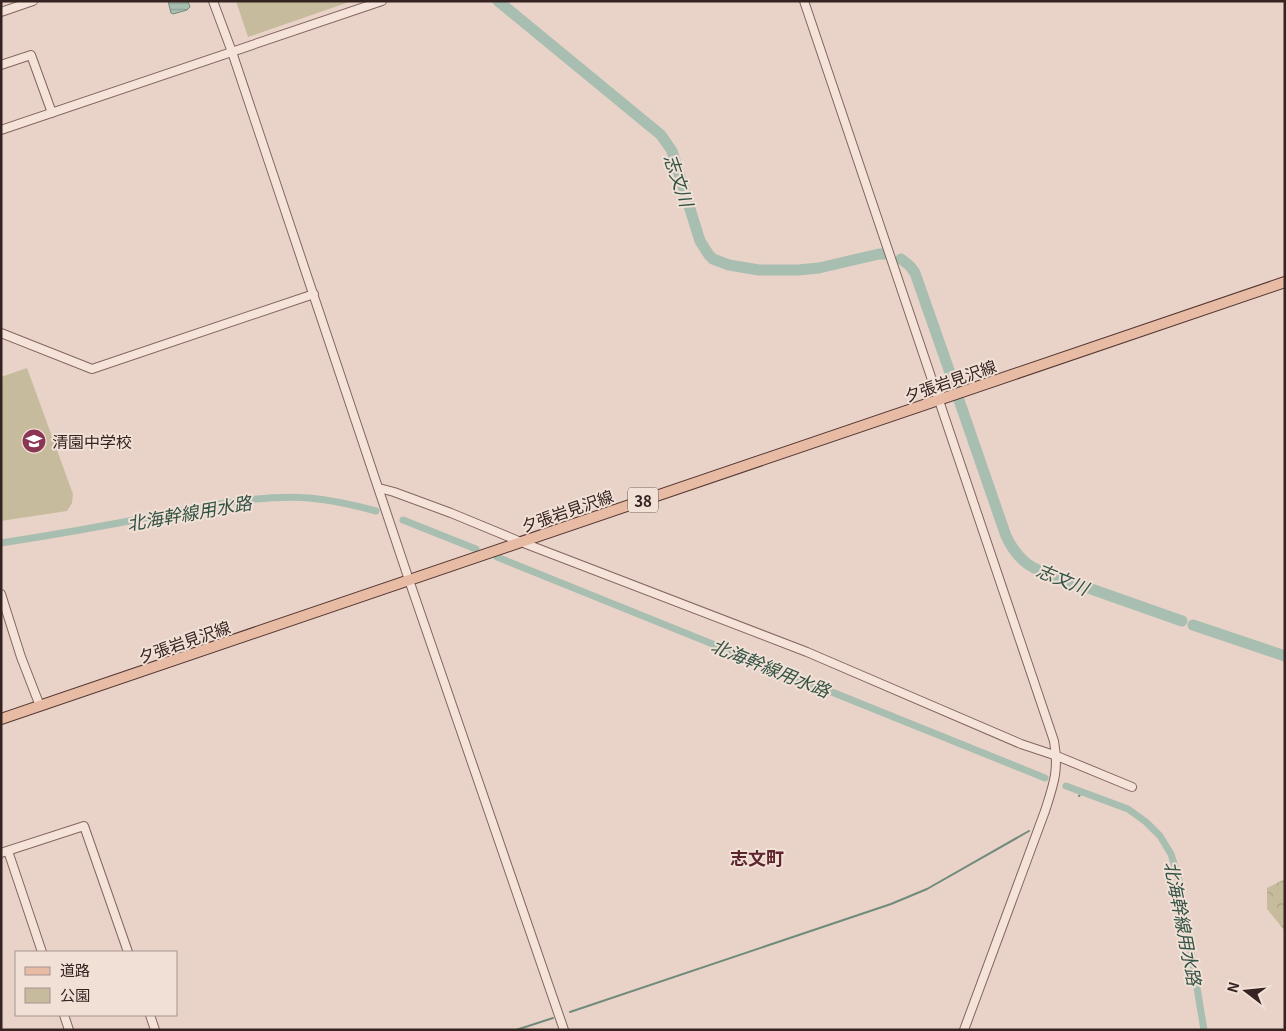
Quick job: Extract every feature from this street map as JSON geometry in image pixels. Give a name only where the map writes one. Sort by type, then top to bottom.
[{"type":"main road","name":"夕張岩見沢線","points":[[1,719],[1285,282]]},
{"type":"street","points":[[213,1],[232,52],[564,1030]]},
{"type":"street","points":[[1,130],[382,1]]},
{"type":"street","points":[[804,1],[1049,721],[1057,756],[1055,780],[1045,810],[964,1030]]},
{"type":"street","points":[[1,12],[27,2]]},
{"type":"street","points":[[1,65],[31,55],[52,113]]},
{"type":"street","points":[[1,333],[92,368],[314,294]]},
{"type":"street","points":[[379,488],[451,513],[807,652],[1021,744],[1057,756],[1132,787]]},
{"type":"street","points":[[1,594],[21,657],[40,706]]},
{"type":"street","points":[[42,951],[4,852],[84,826],[128,951]]},
{"type":"street","points":[[64,1016],[69,1030]]},
{"type":"street","points":[[150,1016],[155,1030]]},
{"type":"green space","points":[[236,1],[352,1],[248,37]]},
{"type":"green space","name":"清園中学校","points":[[27,368],[73,494],[72,503],[67,511],[1,521],[1,377]]},
{"type":"green space","points":[[1285,879],[1285,931],[1267,909],[1267,888]]},
{"type":"shaded area","points":[[168,1],[188,1],[190,7],[187,10],[173,14],[171,13]]},
{"type":"waterway","name":"志文川","points":[[498,1],[661,135],[672,151],[700,241],[713,259],[729,265],[759,270],[798,270],[819,268],[885,254]]},
{"type":"waterway","name":"志文川","points":[[901,259],[915,273],[955,387]]},
{"type":"waterway","name":"志文川","points":[[959,400],[1006,536],[1022,559],[1042,572],[1182,621]]},
{"type":"waterway","name":"北海幹線用水路","points":[[1,543],[212,505],[270,498],[318,499],[376,511]]},
{"type":"waterway","name":"北海幹線用水路","points":[[403,520],[476,549]]},
{"type":"waterway","name":"北海幹線用水路","points":[[497,557],[1045,778]]},
{"type":"waterway","name":"志文川","points":[[1193,625],[1285,656]]},
{"type":"waterway","name":"北海幹線用水路","points":[[1066,786],[1128,809],[1146,822],[1160,836],[1171,854],[1179,880],[1204,1030]]},
{"type":"waterway","name":"北海幹線用水路","points":[[1079,796],[1082,792]]},
{"type":"waterway","points":[[570,1012],[891,904],[927,889],[1029,831]]},
{"type":"waterway","points":[[516,1030],[553,1018]]},
{"type":"place","name":"清園中学校","points":[[34,441]]},
{"type":"district","name":"志文町","points":[[757,857]]}]
